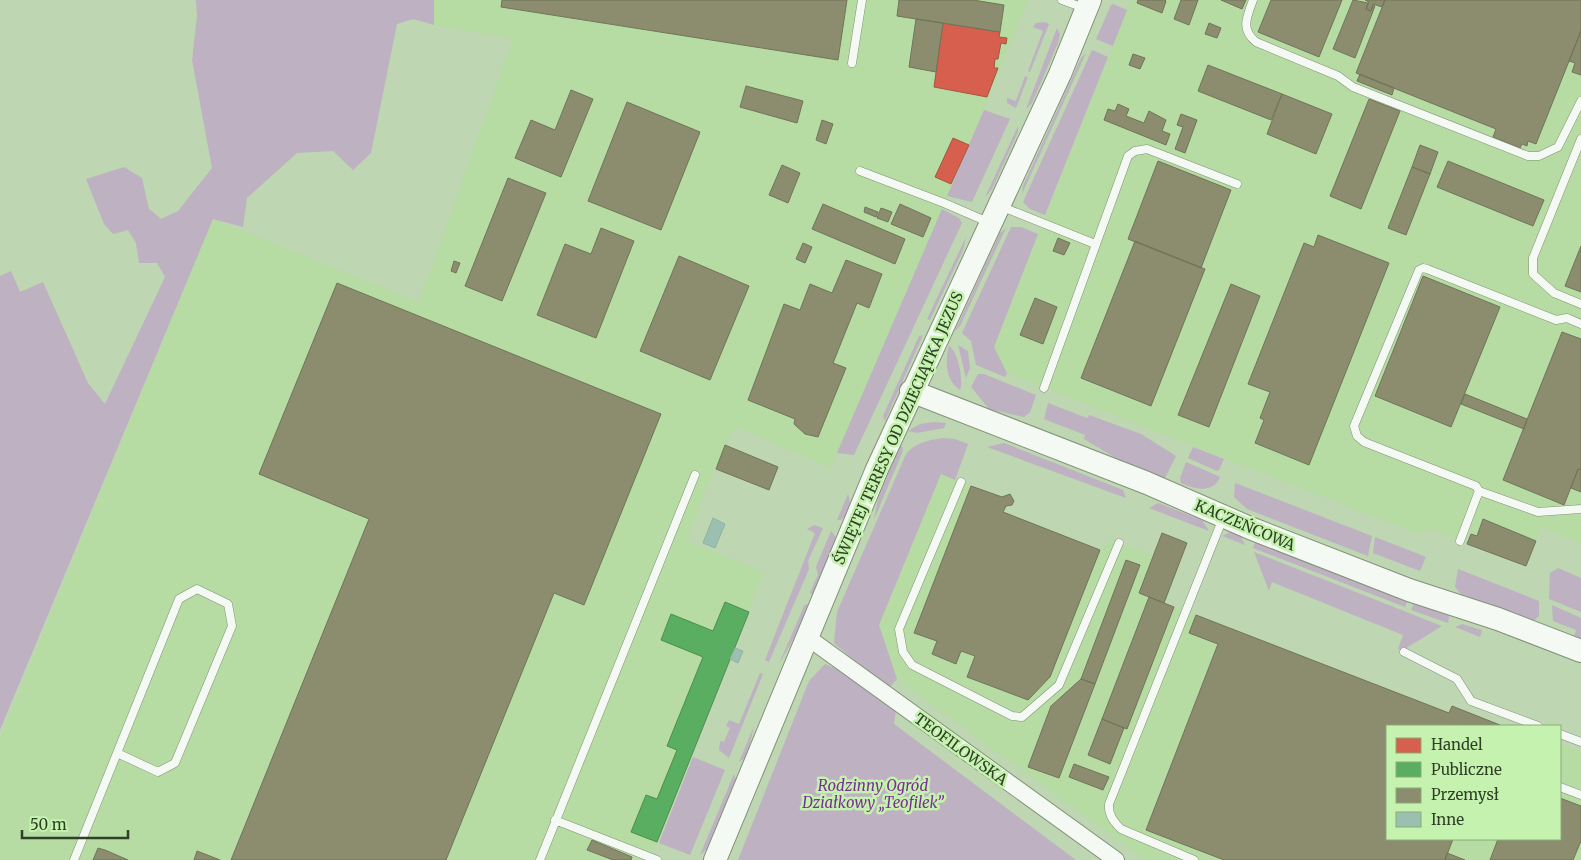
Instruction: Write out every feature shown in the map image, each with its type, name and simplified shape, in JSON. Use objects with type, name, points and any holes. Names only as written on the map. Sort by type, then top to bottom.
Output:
[{"type":"street","name":"ŚWIĘTEJ TERESY OD DZIECIĄTKA JEZUS","points":[[716,860],[807,637],[911,391],[1060,74],[1088,4]]},
{"type":"street","name":"KACZEŃCOWA","points":[[911,391],[1070,452],[1223,516],[1409,590],[1498,619],[1581,651]]},
{"type":"street","name":"TEOFILOWSKA","points":[[807,637],[1116,860]]},
{"type":"lane","points":[[852,63],[862,0]]},
{"type":"lane","points":[[1062,0],[1088,4]]},
{"type":"lane","points":[[1253,0],[1245,27],[1249,36],[1256,42],[1338,76],[1353,87],[1528,156],[1546,154],[1558,147],[1581,101]]},
{"type":"lane","points":[[1581,139],[1533,258],[1533,274],[1554,293],[1581,304]]},
{"type":"lane","points":[[1044,388],[1128,156],[1135,151],[1147,150],[1237,184]]},
{"type":"lane","points":[[860,171],[944,203],[994,214],[1095,244]]},
{"type":"lane","points":[[1581,324],[1567,318],[1556,320],[1423,268],[1419,270],[1354,426],[1357,436],[1364,442],[1476,486],[1479,491],[1538,512],[1581,509]]},
{"type":"lane","points":[[543,859],[555,820],[695,475]]},
{"type":"lane","points":[[961,482],[899,629],[903,652],[912,665],[1012,716],[1022,717],[1059,685],[1119,543]]},
{"type":"lane","points":[[1460,541],[1479,491]]},
{"type":"lane","points":[[1194,860],[1121,829],[1114,821],[1109,810],[1109,804],[1223,516]]},
{"type":"lane","points":[[74,860],[117,753],[179,599],[197,589],[228,604],[232,626],[175,763],[158,772],[117,753]]},
{"type":"lane","points":[[1404,652],[1457,679],[1471,701],[1535,725]]},
{"type":"lane","points":[[1561,734],[1581,742]]},
{"type":"lane","points":[[1561,787],[1581,795]]},
{"type":"lane","points":[[555,820],[657,860]]},
{"type":"shaded area","points":[[434,0],[1028,0],[984,110],[831,467],[735,427],[708,484],[687,541],[763,572],[649,860],[0,860],[0,738],[213,219],[419,302],[513,39],[434,25]]},
{"type":"shaded area","points":[[1131,0],[1581,0],[1581,543],[1541,527],[1526,566],[1431,529],[1419,534],[1007,373],[994,347]]},
{"type":"shaded area","points":[[941,474],[1002,497],[1010,494],[1014,501],[1012,505],[1006,506],[1004,512],[1100,550],[1112,540],[1153,556],[1162,533],[1187,543],[1164,603],[1449,713],[1452,706],[1500,725],[1386,725],[1386,840],[1561,840],[1561,744],[1581,752],[1581,860],[1145,860],[897,679],[879,625]]},
{"type":"green space","points":[[196,0],[434,0],[434,25],[413,19],[397,24],[371,153],[353,170],[333,151],[297,153],[247,198],[243,227],[213,219],[0,730],[0,276],[11,271],[20,292],[43,282],[88,383],[105,404],[165,277],[157,263],[139,263],[136,243],[128,230],[113,234],[104,224],[86,179],[124,167],[142,178],[149,209],[161,219],[178,211],[212,168],[192,60],[197,16]]},
{"type":"green space","points":[[1113,4],[1127,10],[1113,46],[1096,39]]},
{"type":"green space","points":[[1045,22],[1049,24],[1030,72],[1028,71],[1043,31],[1033,27],[1036,23]]},
{"type":"green space","points":[[1057,28],[1060,35],[1058,43],[1032,103],[1026,109]]},
{"type":"green space","points":[[1092,50],[1108,57],[1045,215],[1030,209],[1023,202]]},
{"type":"green space","points":[[1086,53],[1022,194],[1023,186],[1081,58]]},
{"type":"green space","points":[[1025,76],[1028,77],[1016,108],[1007,103],[1007,98],[1016,101]]},
{"type":"green space","points":[[984,110],[1010,119],[972,202],[947,196]]},
{"type":"green space","points":[[1018,126],[1018,132],[992,189],[985,197]]},
{"type":"green space","points":[[942,209],[959,218],[962,223],[854,455],[837,453]]},
{"type":"green space","points":[[1011,227],[1021,227],[1038,234],[994,347],[1007,373],[1005,377],[976,365],[971,341],[962,333]]},
{"type":"green space","points":[[1006,228],[960,326],[955,331],[1000,233]]},
{"type":"green space","points":[[966,237],[963,250],[930,320],[927,319]]},
{"type":"green space","points":[[923,335],[885,421],[883,416],[919,336]]},
{"type":"green space","points":[[958,345],[968,351],[970,368],[966,378]]},
{"type":"green space","points":[[949,346],[955,354],[959,367],[960,390],[951,381],[947,370]]},
{"type":"green space","points":[[978,374],[984,374],[1036,395],[1030,412],[1024,417],[989,409],[971,387]]},
{"type":"green space","points":[[1048,403],[1087,418],[1089,415],[1141,434],[1176,456],[1165,478],[1119,460],[1084,439],[1085,435],[1044,419]]},
{"type":"green space","points":[[946,423],[944,428],[917,433],[908,431],[920,424]]},
{"type":"green space","points":[[942,438],[955,439],[968,444],[955,480],[941,474],[879,625],[897,679],[888,689],[834,643],[837,612],[906,454],[918,444]]},
{"type":"green space","points":[[1004,443],[1123,490],[1126,498],[987,447]]},
{"type":"green space","points":[[900,445],[903,448],[902,453],[874,520],[880,487]]},
{"type":"green space","points":[[1193,447],[1224,459],[1219,470],[1217,471],[1188,458]]},
{"type":"green space","points":[[1186,462],[1220,477],[1213,486],[1203,489],[1181,483],[1180,478]]},
{"type":"green space","points":[[1235,483],[1372,536],[1368,556],[1247,509],[1234,497]]},
{"type":"green space","points":[[848,494],[850,505],[848,511],[841,520],[837,520]]},
{"type":"green space","points":[[1158,503],[1202,520],[1209,531],[1149,508]]},
{"type":"green space","points":[[814,525],[823,528],[808,561],[809,569],[769,662],[765,660],[815,533],[807,529]]},
{"type":"green space","points":[[831,531],[836,541],[813,597],[810,592],[818,575],[816,567]]},
{"type":"green space","points":[[1230,532],[1241,537],[1245,545],[1222,536]]},
{"type":"green space","points":[[1375,537],[1426,557],[1420,571],[1373,553]]},
{"type":"green space","points":[[1255,542],[1408,600],[1405,607],[1253,548]]},
{"type":"green space","points":[[1254,552],[1442,626],[1403,650],[1398,649],[1403,635],[1272,582],[1269,591]]},
{"type":"green space","points":[[1558,568],[1581,578],[1581,612],[1549,599],[1550,573]]},
{"type":"green space","points":[[1458,569],[1539,601],[1539,616],[1532,622],[1461,594],[1455,587]]},
{"type":"green space","points":[[1414,603],[1449,616],[1448,623],[1411,610]]},
{"type":"green space","points":[[809,605],[800,628],[779,664],[804,606]]},
{"type":"green space","points":[[1552,605],[1581,618],[1581,640],[1574,637],[1576,630],[1553,621]]},
{"type":"green space","points":[[1462,624],[1482,630],[1480,637],[1455,627]]},
{"type":"green space","name":"Rodzinny Ogród Działkowy „Teofilek”","points":[[825,664],[848,674],[896,709],[894,724],[1076,860],[738,860],[809,681]]},
{"type":"green space","points":[[760,673],[763,674],[729,758],[719,750],[720,741],[724,742],[730,728],[726,726],[729,720],[739,724]]},
{"type":"green space","points":[[754,726],[747,757],[739,762]]},
{"type":"green space","points":[[693,757],[725,770],[690,855],[659,843]]},
{"type":"green space","points":[[734,774],[736,780],[711,845],[700,855]]},
{"type":"building: Handel","points":[[943,23],[1000,32],[999,37],[1007,38],[1006,44],[1001,43],[998,59],[995,59],[994,68],[998,68],[987,97],[934,87]]},
{"type":"building: Handel","points":[[953,138],[969,145],[951,184],[935,177]]},
{"type":"building: Publiczne","points":[[725,602],[749,612],[657,842],[631,832],[646,795],[657,799],[677,750],[667,746],[703,657],[661,640],[671,614],[713,631]]},
{"type":"building: Przemysł","points":[[502,0],[847,0],[838,60],[501,7]]},
{"type":"building: Przemysł","points":[[899,0],[973,0],[1004,5],[1000,32],[897,16]]},
{"type":"building: Przemysł","points":[[1138,0],[1166,1],[1162,13],[1137,3]]},
{"type":"building: Przemysł","points":[[1181,0],[1198,0],[1189,25],[1174,19]]},
{"type":"building: Przemysł","points":[[1221,0],[1246,0],[1242,9]]},
{"type":"building: Przemysł","points":[[1271,0],[1342,0],[1319,57],[1258,32]]},
{"type":"building: Przemysł","points":[[1353,0],[1368,3],[1366,9],[1371,11],[1373,5],[1375,6],[1355,58],[1333,49]]},
{"type":"building: Przemysł","points":[[1365,0],[1385,0],[1382,7],[1373,4],[1371,11],[1366,9],[1369,2]]},
{"type":"building: Przemysł","points":[[1385,0],[1581,0],[1581,31],[1536,144],[1528,141],[1527,146],[1522,144],[1520,148],[1493,137],[1496,129],[1356,73]]},
{"type":"building: Przemysł","points":[[916,19],[943,23],[936,72],[909,67]]},
{"type":"building: Przemysł","points":[[1209,23],[1221,28],[1217,38],[1205,34]]},
{"type":"building: Przemysł","points":[[1581,31],[1581,75],[1572,72],[1575,63],[1569,61]]},
{"type":"building: Przemysł","points":[[1133,54],[1145,58],[1140,69],[1129,65]]},
{"type":"building: Przemysł","points":[[1208,65],[1282,94],[1271,120],[1198,91]]},
{"type":"building: Przemysł","points":[[1360,74],[1394,88],[1392,95],[1357,81]]},
{"type":"building: Przemysł","points":[[746,86],[803,101],[797,123],[740,107]]},
{"type":"building: Przemysł","points":[[571,90],[593,99],[561,177],[515,158],[531,120],[555,130]]},
{"type":"building: Przemysł","points":[[1282,94],[1332,114],[1316,154],[1267,134]]},
{"type":"building: Przemysł","points":[[1369,99],[1400,111],[1361,209],[1330,196]]},
{"type":"building: Przemysł","points":[[627,102],[700,132],[661,230],[588,201]]},
{"type":"building: Przemysł","points":[[1118,104],[1129,109],[1126,116],[1144,123],[1149,111],[1166,120],[1162,131],[1170,134],[1166,145],[1104,120],[1108,109],[1115,111]]},
{"type":"building: Przemysł","points":[[1181,114],[1197,120],[1185,153],[1175,149],[1183,127],[1177,125]]},
{"type":"building: Przemysł","points":[[822,120],[833,124],[826,144],[816,140]]},
{"type":"building: Przemysł","points":[[1420,145],[1438,152],[1430,174],[1412,167]]},
{"type":"building: Przemysł","points":[[1158,161],[1231,190],[1201,268],[1128,239]]},
{"type":"building: Przemysł","points":[[1448,161],[1544,200],[1533,226],[1437,187]]},
{"type":"building: Przemysł","points":[[782,165],[800,173],[788,203],[769,195]]},
{"type":"building: Przemysł","points":[[1412,167],[1430,174],[1406,235],[1388,228]]},
{"type":"building: Przemysł","points":[[508,178],[546,193],[502,301],[465,286]]},
{"type":"building: Przemysł","points":[[823,204],[905,239],[895,264],[812,229]]},
{"type":"building: Przemysł","points":[[900,204],[931,218],[923,237],[891,224]]},
{"type":"building: Przemysł","points":[[865,207],[878,212],[876,217],[864,212]]},
{"type":"building: Przemysł","points":[[881,208],[892,212],[888,222],[877,218]]},
{"type":"building: Przemysł","points":[[601,228],[634,241],[596,338],[537,315],[565,244],[591,254]]},
{"type":"building: Przemysł","points":[[1318,235],[1389,263],[1309,465],[1255,443],[1264,420],[1260,418],[1270,392],[1248,384],[1304,243],[1314,247]]},
{"type":"building: Przemysł","points":[[1058,238],[1070,243],[1064,255],[1053,251]]},
{"type":"building: Przemysł","points":[[1135,241],[1205,269],[1151,406],[1081,378]]},
{"type":"building: Przemysł","points":[[803,243],[812,247],[805,263],[796,259]]},
{"type":"building: Przemysł","points":[[1581,246],[1581,292],[1565,286]]},
{"type":"building: Przemysł","points":[[679,256],[749,286],[710,380],[640,351]]},
{"type":"building: Przemysł","points":[[846,260],[882,274],[869,308],[857,303],[833,363],[846,368],[818,437],[805,434],[794,424],[795,419],[748,400],[784,304],[800,310],[810,284],[832,293]]},
{"type":"building: Przemysł","points":[[454,261],[460,263],[456,273],[451,271]]},
{"type":"building: Przemysł","points":[[1423,276],[1500,307],[1451,427],[1375,396]]},
{"type":"building: Przemysł","points":[[337,283],[661,414],[584,605],[554,593],[446,860],[231,860],[369,519],[259,474]]},
{"type":"building: Przemysł","points":[[1231,284],[1260,296],[1209,427],[1178,415]]},
{"type":"building: Przemysł","points":[[1035,298],[1057,307],[1043,344],[1020,335]]},
{"type":"building: Przemysł","points":[[1562,332],[1581,339],[1581,470],[1578,469],[1564,505],[1503,480]]},
{"type":"building: Przemysł","points":[[1465,394],[1527,419],[1524,429],[1461,404]]},
{"type":"building: Przemysł","points":[[725,445],[778,467],[769,490],[716,469]]},
{"type":"building: Przemysł","points":[[1578,469],[1581,470],[1581,492],[1571,488]]},
{"type":"building: Przemysł","points":[[971,486],[1002,497],[1010,494],[1014,501],[1012,505],[1006,506],[1003,512],[1100,550],[1050,677],[1028,700],[967,677],[975,656],[961,651],[956,664],[932,654],[937,641],[914,633]]},
{"type":"building: Przemysł","points":[[1483,519],[1536,541],[1526,566],[1467,544],[1471,534],[1477,536]]},
{"type":"building: Przemysł","points":[[1162,533],[1187,543],[1164,603],[1139,593]]},
{"type":"building: Przemysł","points":[[1126,560],[1140,565],[1095,684],[1081,679]]},
{"type":"building: Przemysł","points":[[1149,597],[1174,607],[1127,729],[1102,719]]},
{"type":"building: Przemysł","points":[[1196,615],[1449,713],[1452,706],[1500,725],[1386,725],[1386,840],[1453,840],[1445,860],[1224,860],[1146,830],[1218,644],[1189,633]]},
{"type":"building: Przemysł","points":[[1081,679],[1095,684],[1059,778],[1028,767],[1051,706]]},
{"type":"building: Przemysł","points":[[1102,719],[1124,728],[1110,764],[1088,755]]},
{"type":"building: Przemysł","points":[[1074,764],[1109,777],[1103,790],[1069,777]]},
{"type":"building: Przemysł","points":[[1561,798],[1581,806],[1581,841],[1573,860],[1490,860],[1498,840],[1561,840]]},
{"type":"building: Przemysł","points":[[592,840],[632,857],[631,860],[613,860],[587,850]]},
{"type":"building: Przemysł","points":[[98,848],[105,850],[128,860],[93,860]]},
{"type":"building: Przemysł","points":[[197,851],[220,860],[194,860]]},
{"type":"building: Przemysł","points":[[1447,853],[1465,860],[1445,860]]},
{"type":"building: Inne","points":[[713,518],[725,524],[715,548],[703,543]]},
{"type":"building: Inne","points":[[735,648],[743,651],[738,663],[730,659]]}]
